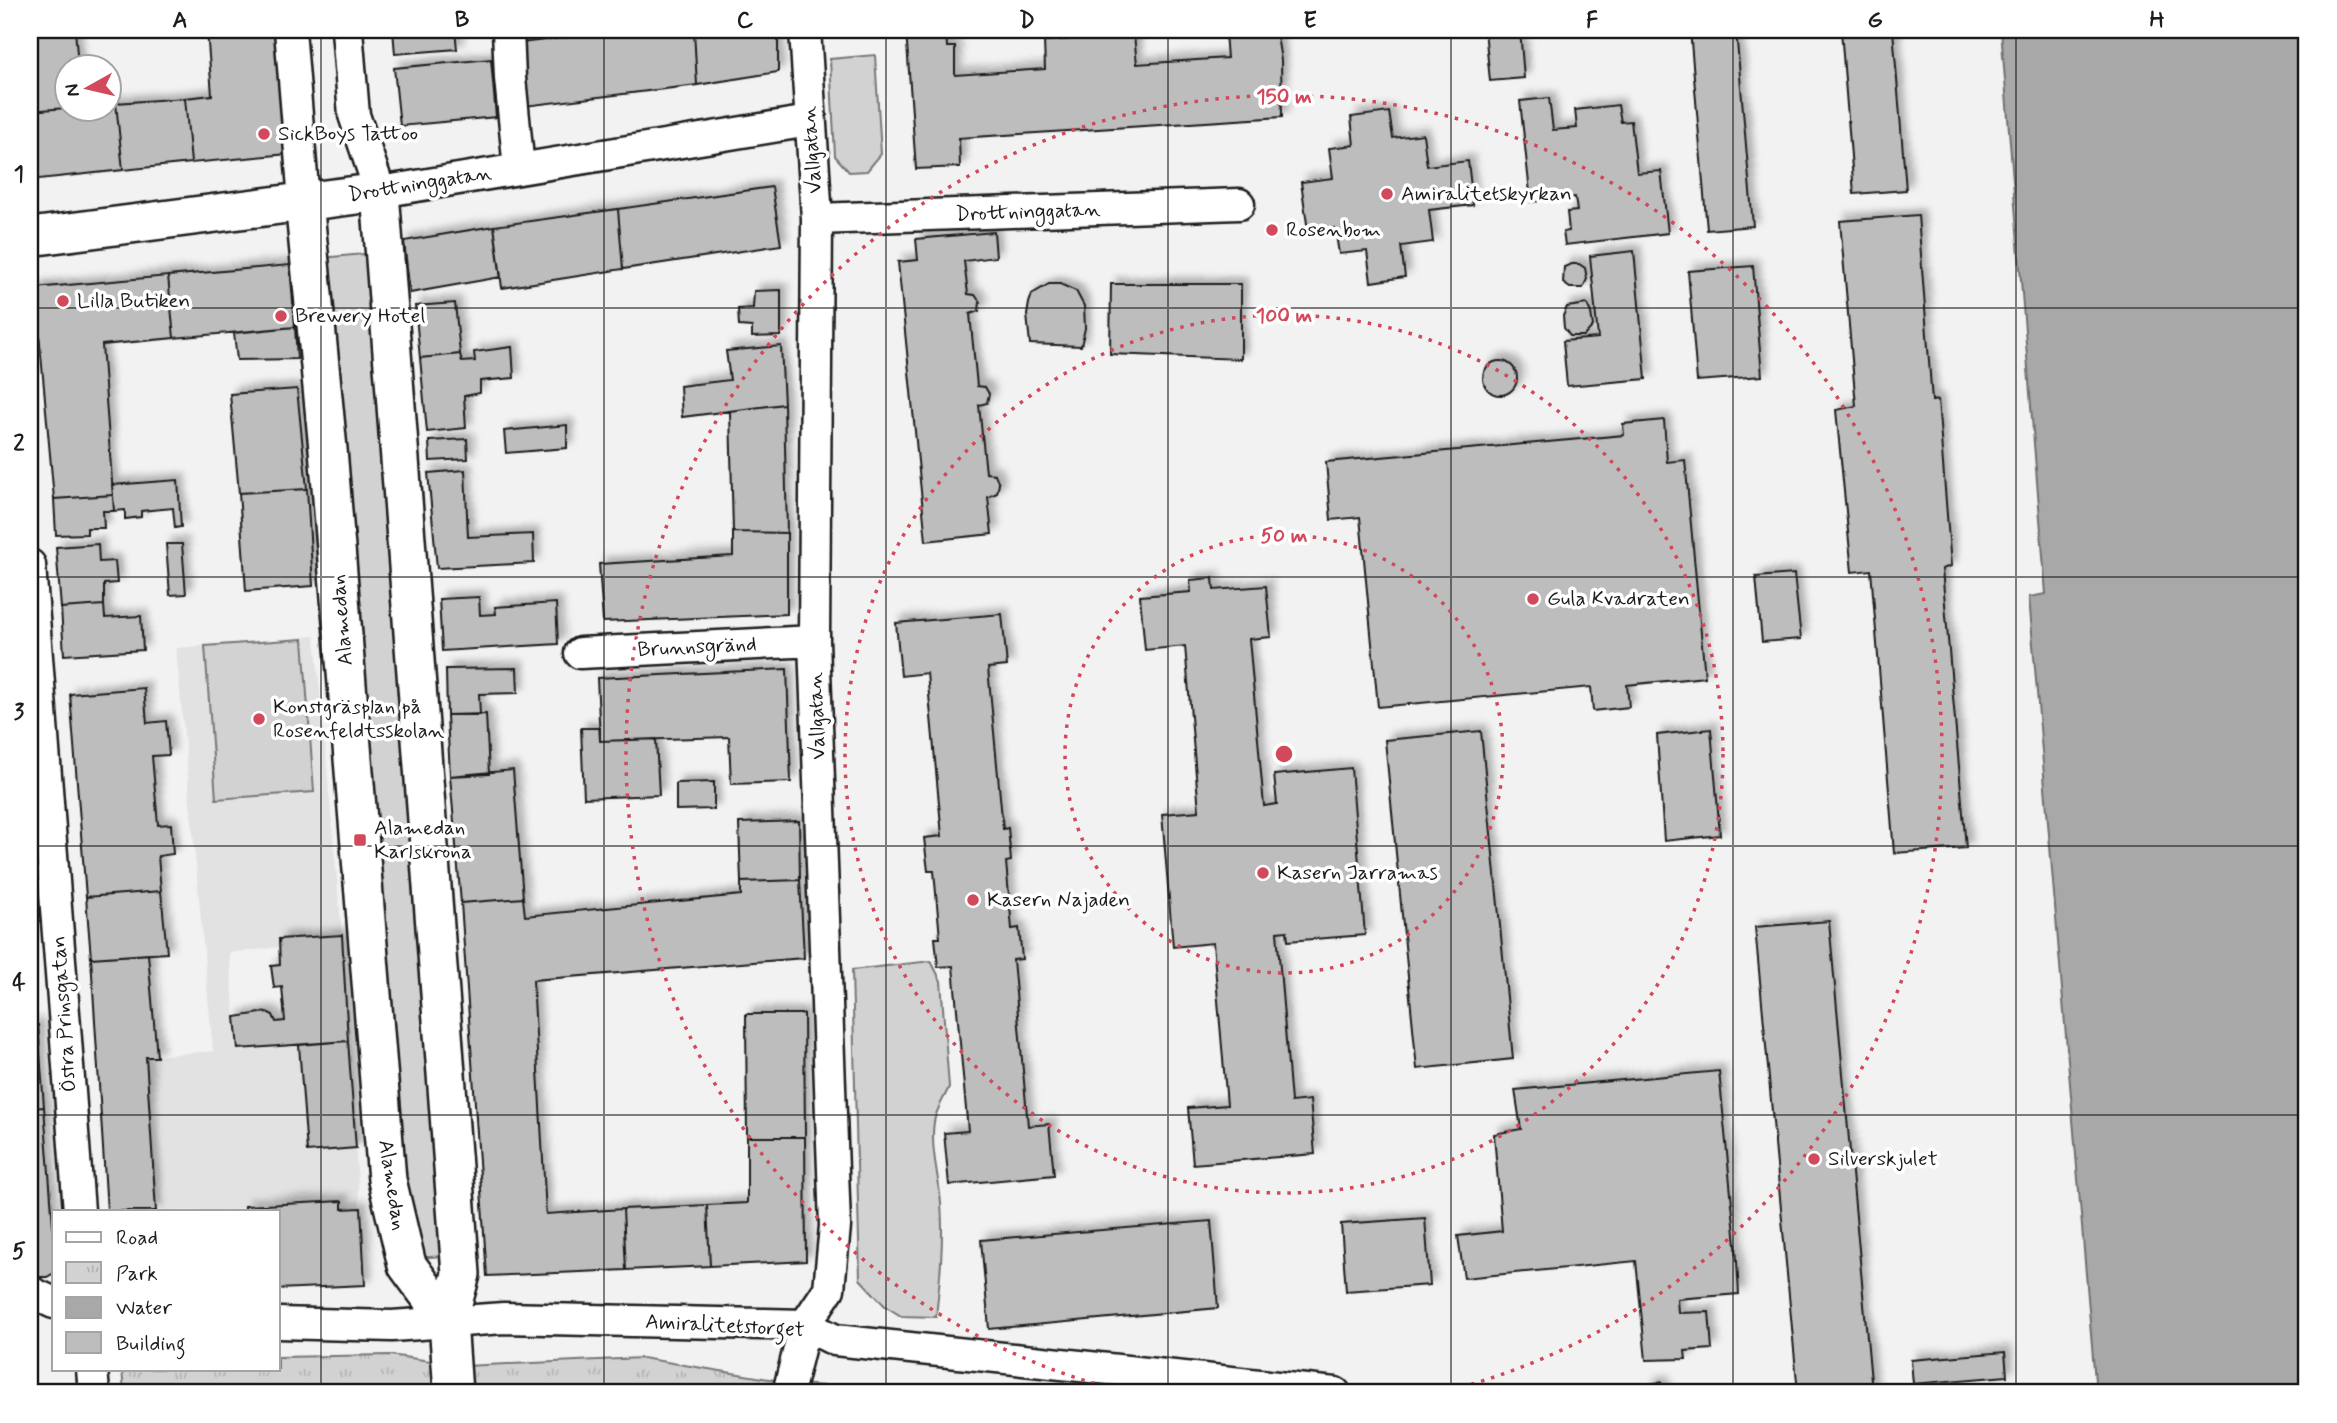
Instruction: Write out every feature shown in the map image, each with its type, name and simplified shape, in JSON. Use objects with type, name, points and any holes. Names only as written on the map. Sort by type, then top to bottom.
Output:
[{"type":"street","name":"Alamedan","points":[[290,30],[328,449],[387,1180],[407,1265],[448,1321]]},
{"type":"street","points":[[347,30],[354,115],[380,192],[461,1274],[448,1321],[453,1393]]},
{"type":"street","points":[[508,30],[519,169]]},
{"type":"street","name":"Vallgatan","points":[[788,1393],[805,1325],[829,1289],[835,1226],[814,641],[817,219],[805,30]]},
{"type":"street","name":"Drottninggatan","points":[[30,237],[380,192],[809,121]]},
{"type":"street","name":"Drottninggatan","points":[[817,219],[1239,204]]},
{"type":"street","name":"Östra Prinsgatan","points":[[30,565],[79,1210]]},
{"type":"street","name":"Brunnsgränd","points":[[580,653],[814,641]]},
{"type":"street","points":[[30,1292],[52,1302]]},
{"type":"street","name":"Amiralitetstorget","points":[[280,1323],[392,1326],[504,1318],[805,1325],[835,1340],[1335,1393]]},
{"type":"street","points":[[92,1370],[94,1393]]},
{"type":"shaded area","points":[[315,636],[342,935],[280,939],[280,947],[229,953],[238,1049],[348,1041],[365,1285],[280,1287],[280,1210],[107,1210],[97,1061],[213,1051],[176,648]]},
{"type":"green space","points":[[875,55],[881,154],[867,171],[849,172],[835,156],[830,59]]},
{"type":"green space","points":[[374,253],[444,1256],[416,1258],[393,1133],[322,258]]},
{"type":"green space","name":"Konstgräsplan på Rosenfeldtsskolan","points":[[303,639],[314,792],[216,799],[205,646]]},
{"type":"green space","points":[[931,961],[941,981],[949,1087],[936,1113],[933,1132],[942,1217],[940,1274],[936,1317],[901,1316],[885,1306],[860,1279],[852,970]]},
{"type":"green space","points":[[390,1355],[464,1366],[642,1358],[799,1384],[913,1393],[124,1393],[122,1370],[280,1370],[280,1357]]},
{"type":"water","points":[[2001,30],[2307,30],[2307,1393],[2096,1393],[2029,597],[2046,594]]},
{"type":"building","points":[[30,30],[75,30],[77,52],[52,52],[52,109],[30,111]]},
{"type":"building","points":[[207,30],[277,30],[288,154],[191,163],[185,98],[212,95]]},
{"type":"building","points":[[393,30],[455,30],[457,49],[395,54]]},
{"type":"building","points":[[625,30],[694,30],[697,85],[525,106],[521,43]]},
{"type":"building","points":[[694,30],[778,30],[778,72],[697,85]]},
{"type":"building","points":[[906,30],[946,30],[947,47],[955,47],[955,75],[1045,69],[1044,41],[1134,35],[1137,64],[1227,58],[1225,33],[1276,30],[1281,60],[1282,117],[959,138],[960,167],[916,169]]},
{"type":"building","points":[[1485,30],[1520,30],[1524,78],[1490,81]]},
{"type":"building","points":[[1690,30],[1736,30],[1753,226],[1707,230]]},
{"type":"building","points":[[1841,30],[1893,30],[1906,190],[1854,194]]},
{"type":"building","points":[[491,59],[496,117],[400,126],[394,68]]},
{"type":"building","points":[[185,98],[191,163],[123,170],[118,122],[122,122],[122,103]]},
{"type":"building","points":[[1549,98],[1553,130],[1577,128],[1575,110],[1618,105],[1621,122],[1631,121],[1637,173],[1661,171],[1668,233],[1565,245],[1563,232],[1569,231],[1567,212],[1577,211],[1575,197],[1531,202],[1520,101]]},
{"type":"building","points":[[52,109],[52,122],[118,122],[123,170],[30,180],[30,111]]},
{"type":"building","name":"Amiralitetskyrkan","points":[[1389,112],[1393,138],[1423,134],[1427,166],[1468,161],[1473,205],[1429,210],[1433,242],[1401,246],[1405,277],[1371,282],[1367,251],[1339,254],[1335,228],[1308,231],[1301,182],[1333,178],[1329,148],[1354,145],[1351,117]]},
{"type":"building","points":[[772,187],[781,245],[623,269],[618,209]]},
{"type":"building","points":[[618,209],[623,269],[502,288],[494,226]]},
{"type":"building","points":[[1918,215],[1932,401],[1938,400],[1951,566],[1942,569],[1966,848],[1894,853],[1871,570],[1852,572],[1836,410],[1856,406],[1840,221]]},
{"type":"building","points":[[494,226],[501,277],[410,293],[404,241]]},
{"type":"building","points":[[994,232],[996,257],[964,261],[968,294],[975,295],[980,302],[979,311],[970,314],[977,386],[985,387],[989,394],[987,403],[979,405],[986,473],[995,474],[999,484],[997,493],[988,497],[992,534],[926,541],[898,262],[918,260],[916,239]]},
{"type":"building","points":[[1634,251],[1646,379],[1567,386],[1563,341],[1598,338],[1590,256]]},
{"type":"building","points":[[1572,264],[1585,268],[1587,279],[1583,288],[1570,288],[1563,283],[1564,267]]},
{"type":"building","points":[[290,265],[295,327],[174,338],[168,276]]},
{"type":"building","points":[[1753,266],[1762,376],[1697,381],[1688,271]]},
{"type":"building","points":[[168,276],[174,338],[102,345],[113,495],[54,499],[35,288]]},
{"type":"building","points":[[1049,284],[1060,284],[1076,291],[1084,306],[1085,328],[1081,346],[1030,344],[1027,315],[1029,303],[1032,294]]},
{"type":"building","points":[[1111,284],[1241,284],[1241,359],[1110,354]]},
{"type":"building","points":[[781,290],[781,336],[752,337],[752,327],[739,326],[738,309],[753,308],[754,291]]},
{"type":"building","points":[[455,303],[460,354],[420,358],[415,306]]},
{"type":"building","points":[[1587,304],[1593,326],[1584,336],[1570,336],[1564,328],[1563,316],[1567,307]]},
{"type":"building","points":[[295,327],[297,359],[237,360],[234,333]]},
{"type":"building","points":[[781,346],[784,404],[682,417],[680,386],[730,380],[726,351]]},
{"type":"building","points":[[512,347],[514,378],[480,381],[480,393],[464,396],[466,428],[427,432],[420,358],[460,354],[462,362],[475,361],[474,352]]},
{"type":"building","points":[[1500,361],[1512,366],[1517,378],[1512,390],[1500,395],[1488,390],[1483,378],[1488,366]]},
{"type":"building","points":[[297,389],[307,489],[239,493],[230,394]]},
{"type":"building","points":[[784,404],[787,533],[733,532],[730,411]]},
{"type":"building","name":"Gula Kvadraten","points":[[1664,420],[1667,462],[1685,460],[1705,677],[1627,685],[1629,707],[1593,711],[1591,687],[1378,707],[1360,517],[1331,520],[1326,462],[1624,435],[1623,424]]},
{"type":"building","points":[[567,425],[567,448],[506,453],[504,431]]},
{"type":"building","points":[[467,439],[468,459],[430,461],[429,441]]},
{"type":"building","points":[[465,470],[468,537],[533,534],[534,563],[437,568],[428,473]]},
{"type":"building","points":[[178,480],[181,527],[175,528],[173,508],[141,511],[141,517],[125,519],[125,510],[114,511],[112,485]]},
{"type":"building","points":[[307,489],[313,586],[246,591],[239,493]]},
{"type":"building","points":[[113,495],[114,511],[103,511],[104,528],[87,528],[87,534],[56,535],[54,499]]},
{"type":"building","points":[[733,532],[787,533],[787,614],[603,622],[599,564],[733,556]]},
{"type":"building","points":[[98,544],[99,562],[115,561],[117,583],[104,584],[104,605],[61,608],[56,547]]},
{"type":"building","points":[[166,544],[182,544],[186,594],[170,595]]},
{"type":"building","points":[[1794,574],[1801,639],[1762,642],[1756,577]]},
{"type":"building","name":"Kasern Jarramas","points":[[1213,578],[1214,590],[1266,586],[1271,637],[1249,639],[1264,806],[1277,804],[1274,775],[1351,768],[1365,935],[1288,941],[1287,931],[1277,932],[1291,1102],[1310,1100],[1315,1154],[1193,1164],[1188,1108],[1227,1105],[1213,943],[1173,947],[1162,814],[1199,811],[1185,646],[1145,650],[1140,596],[1191,592],[1190,580]]},
{"type":"building","points":[[479,597],[480,615],[496,614],[495,607],[556,603],[558,644],[442,651],[439,599]]},
{"type":"building","points":[[104,605],[105,618],[141,616],[143,650],[64,655],[61,608]]},
{"type":"building","name":"Kasern Najaden","points":[[1002,614],[1007,666],[988,668],[1003,829],[1008,828],[1011,861],[1006,862],[1012,929],[1019,928],[1022,959],[1013,960],[1028,1126],[1049,1124],[1054,1175],[949,1185],[944,1133],[968,1131],[953,966],[938,967],[935,938],[940,938],[934,871],[928,871],[924,838],[942,836],[927,673],[901,676],[896,623]]},
{"type":"building","points":[[517,668],[518,693],[479,694],[480,715],[447,715],[446,669]]},
{"type":"building","points":[[787,669],[791,782],[731,784],[729,737],[600,741],[597,678]]},
{"type":"building","points":[[144,688],[147,723],[166,721],[169,755],[152,756],[158,825],[171,824],[173,854],[158,856],[161,891],[86,897],[70,694]]},
{"type":"building","points":[[486,714],[489,774],[450,776],[447,715]]},
{"type":"building","points":[[581,728],[600,728],[600,741],[656,739],[659,795],[584,798]]},
{"type":"building","points":[[1711,729],[1720,835],[1664,841],[1657,735]]},
{"type":"building","points":[[1481,731],[1513,1059],[1417,1069],[1385,740]]},
{"type":"building","points":[[513,770],[523,898],[461,903],[450,776]]},
{"type":"building","points":[[714,782],[714,809],[676,810],[676,783]]},
{"type":"building","points":[[799,821],[800,880],[741,882],[739,823]]},
{"type":"building","points":[[800,880],[804,958],[533,980],[546,1214],[623,1209],[626,1270],[487,1276],[461,903],[523,898],[525,916],[741,895],[741,882]]},
{"type":"building","points":[[161,891],[167,953],[91,958],[86,897]]},
{"type":"building","name":"Silverskjulet","points":[[1829,921],[1872,1392],[1798,1393],[1755,927]]},
{"type":"building","points":[[342,935],[348,1041],[238,1049],[235,1017],[267,1012],[273,1015],[276,1022],[285,1021],[282,987],[274,988],[271,966],[280,965],[279,939]]},
{"type":"building","points":[[148,954],[157,1057],[146,1057],[156,1210],[107,1210],[91,958]]},
{"type":"building","points":[[746,1014],[804,1014],[805,1137],[747,1137]]},
{"type":"building","points":[[30,1025],[38,1025],[44,1107],[30,1108]]},
{"type":"building","points":[[348,1041],[356,1148],[307,1152],[299,1045]]},
{"type":"building","points":[[1719,1071],[1739,1294],[1677,1299],[1678,1313],[1709,1312],[1712,1349],[1685,1351],[1686,1359],[1646,1360],[1636,1261],[1464,1278],[1458,1236],[1502,1231],[1494,1134],[1521,1129],[1515,1090]]},
{"type":"building","points":[[44,1107],[52,1213],[52,1274],[47,1277],[35,1277],[30,1273],[30,1108]]},
{"type":"building","points":[[747,1137],[805,1137],[806,1261],[710,1266],[707,1205],[747,1203]]},
{"type":"building","points":[[342,1201],[342,1209],[361,1208],[365,1285],[280,1289],[280,1210],[245,1210],[245,1206]]},
{"type":"building","points":[[707,1205],[710,1266],[626,1270],[623,1209]]},
{"type":"building","points":[[1425,1218],[1430,1285],[1346,1291],[1341,1224]]},
{"type":"building","points":[[1211,1221],[1218,1308],[989,1329],[981,1240]]},
{"type":"building","points":[[2005,1352],[2007,1376],[1913,1384],[1911,1360]]},
{"type":"building","points":[[1662,1382],[1664,1393],[1651,1393],[1649,1384]]},
{"type":"place","name":"SickBoys Tattoo","points":[[264,134]]},
{"type":"place","name":"Amiralitetskyrkan","points":[[1387,194]]},
{"type":"place","name":"Rosenbom","points":[[1272,230]]},
{"type":"place","name":"Lilla Butiken","points":[[63,301]]},
{"type":"place","name":"Brewery Hotel","points":[[281,316]]},
{"type":"place","name":"Gula Kvadraten","points":[[1533,599]]},
{"type":"place","name":"Konstgräsplan på Rosenfeldtsskolan","points":[[259,719]]},
{"type":"place","name":"Alamedan Karlskrona","points":[[360,840]]},
{"type":"place","name":"Kasern Jarramas","points":[[1263,873]]},
{"type":"place","name":"Kasern Najaden","points":[[973,900]]},
{"type":"place","name":"Silverskjulet","points":[[1814,1159]]}]
